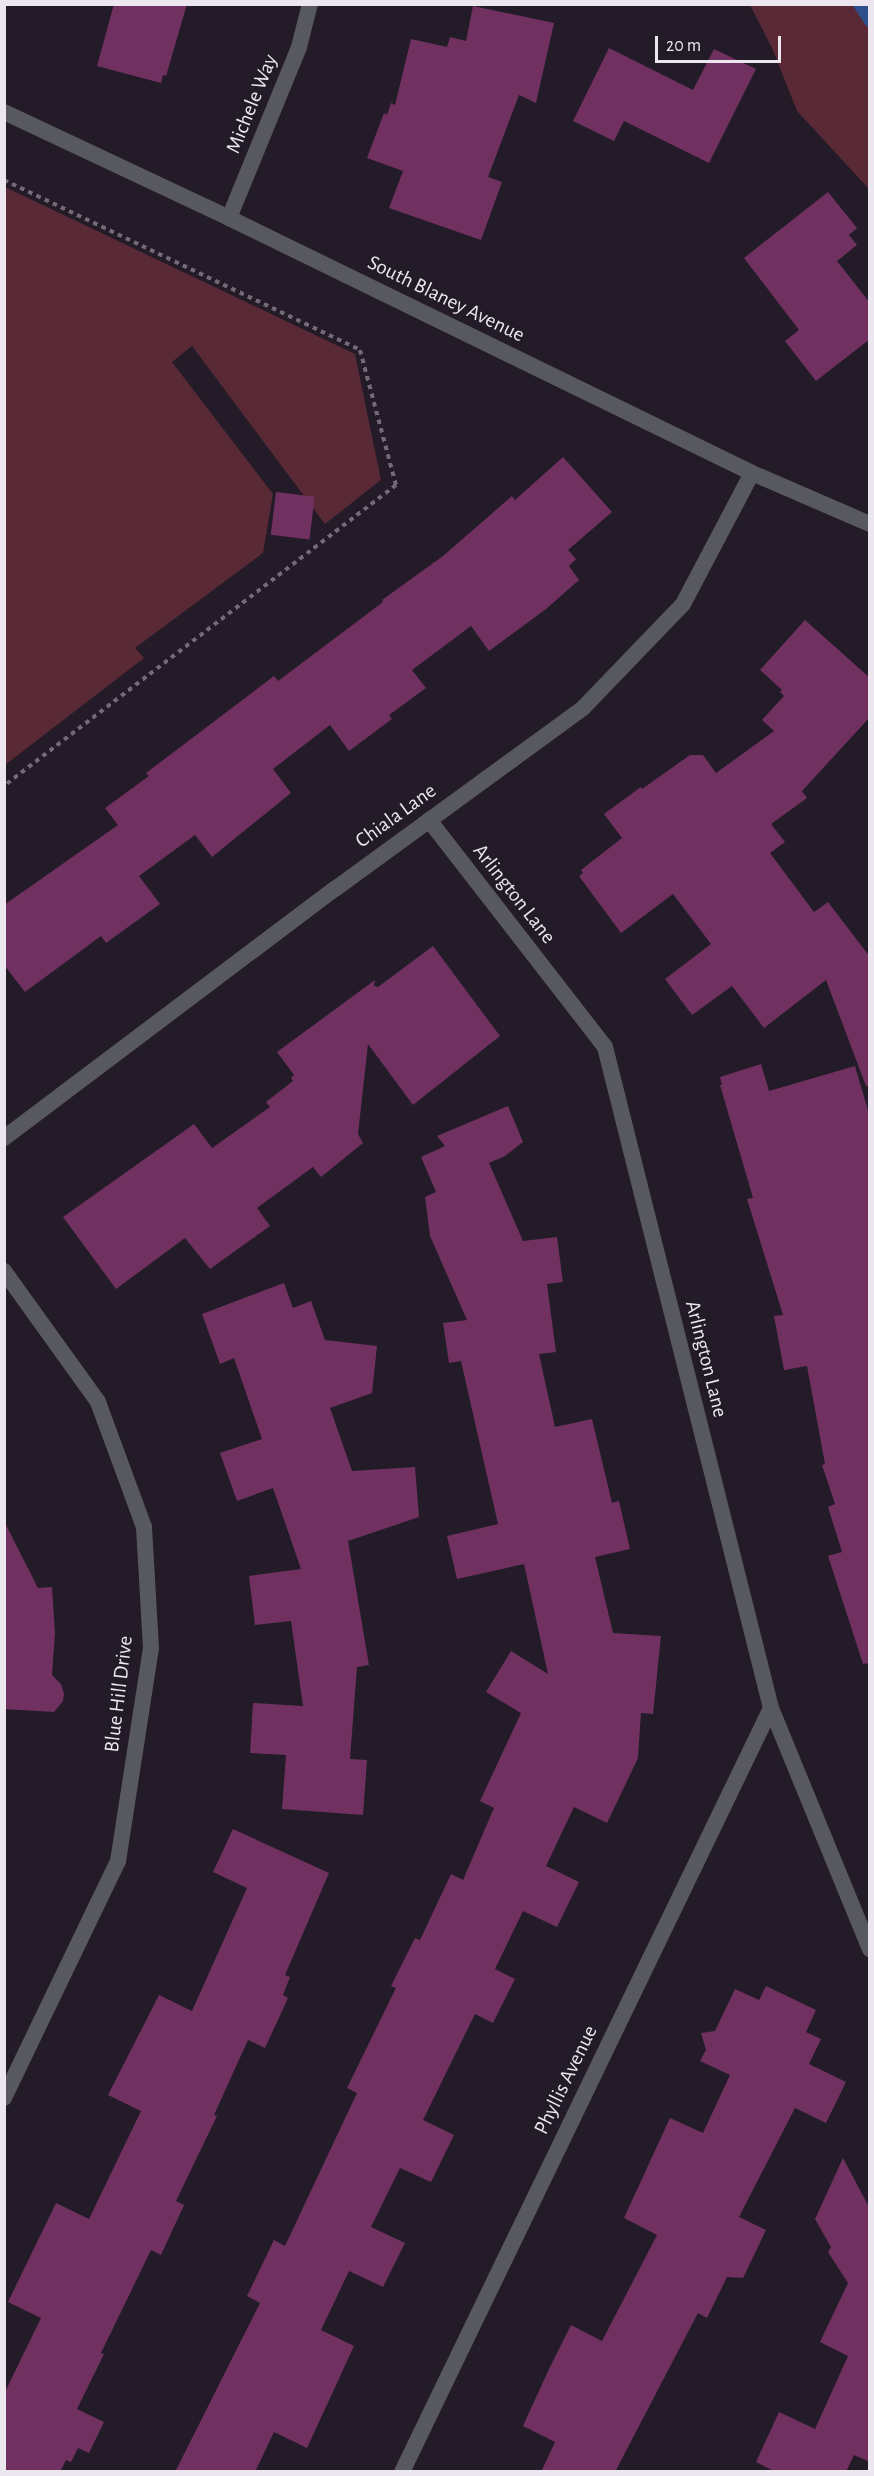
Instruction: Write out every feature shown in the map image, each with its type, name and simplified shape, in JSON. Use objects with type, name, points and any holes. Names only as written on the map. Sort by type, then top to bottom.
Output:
[{"type":"street","name":"Michele Way","points":[[229,218],[299,47],[310,4]]},
{"type":"street","name":"South Blaney Avenue","points":[[4,112],[229,218],[752,473],[870,524]]},
{"type":"street","name":"Chiala Lane","points":[[4,1138],[429,820],[583,708],[683,604],[752,473]]},
{"type":"street","name":"Arlington Lane","points":[[429,820],[605,1047],[771,1708],[870,1949]]},
{"type":"street","name":"Blue Hill Drive","points":[[4,1271],[98,1402],[144,1527],[151,1648],[118,1862],[4,2097]]},
{"type":"street","name":"Phyllis Avenue","points":[[402,2472],[771,1708]]},
{"type":"path","points":[[4,180],[360,350],[396,485],[4,786]]},
{"type":"shaded area","points":[[750,5],[869,5],[869,189],[797,111],[772,48]]},
{"type":"shaded area","points":[[5,187],[355,354],[381,480],[325,524],[192,346],[172,362],[273,494],[263,553],[135,648],[144,658],[5,765]]},
{"type":"building","points":[[114,4],[187,4],[166,76],[163,75],[161,83],[97,66]]},
{"type":"building","points":[[473,6],[554,23],[536,103],[519,95],[488,177],[502,182],[481,240],[389,208],[403,171],[367,158],[384,113],[387,115],[391,103],[395,105],[411,39],[447,47],[450,37],[466,41]]},
{"type":"building","points":[[609,48],[693,90],[714,49],[756,69],[709,163],[624,121],[614,141],[573,121]]},
{"type":"building","points":[[828,192],[857,228],[849,235],[857,245],[837,261],[870,303],[870,339],[816,381],[785,341],[799,330],[744,258]]},
{"type":"building","points":[[563,457],[612,512],[568,550],[576,559],[569,566],[579,580],[546,609],[489,651],[471,626],[412,670],[426,688],[389,715],[392,719],[349,751],[330,725],[273,769],[291,793],[212,857],[195,835],[139,876],[160,904],[106,943],[101,936],[25,992],[4,965],[4,905],[118,825],[105,808],[149,776],[146,773],[274,676],[278,681],[383,602],[382,600],[443,556],[512,496],[515,500]]},
{"type":"building","points":[[276,492],[315,497],[309,539],[271,535]]},
{"type":"building","points":[[805,620],[870,678],[870,717],[802,791],[807,798],[771,824],[785,842],[770,853],[814,912],[828,902],[870,957],[870,1086],[866,1086],[826,980],[764,1028],[732,986],[692,1015],[665,979],[711,944],[673,894],[621,933],[579,876],[583,873],[581,870],[622,838],[604,814],[690,755],[703,755],[716,773],[774,731],[762,720],[784,696],[780,692],[782,690],[760,670]]},
{"type":"building","points":[[433,946],[500,1036],[413,1105],[368,1044],[358,1134],[363,1143],[321,1177],[313,1167],[257,1208],[270,1226],[210,1269],[185,1238],[116,1289],[63,1217],[194,1124],[212,1148],[270,1107],[266,1102],[293,1081],[291,1078],[294,1075],[277,1052],[375,980],[374,986],[378,987]]},
{"type":"building","points":[[761,1064],[769,1091],[855,1066],[870,1117],[870,1663],[863,1664],[828,1556],[842,1552],[828,1507],[835,1504],[822,1465],[825,1464],[807,1366],[784,1370],[774,1316],[783,1315],[747,1199],[753,1198],[720,1085],[722,1085],[720,1077]]},
{"type":"building","points":[[508,1106],[523,1142],[505,1156],[489,1163],[523,1241],[557,1237],[563,1282],[547,1284],[556,1352],[539,1354],[555,1427],[592,1419],[612,1503],[619,1501],[630,1549],[595,1557],[613,1633],[661,1636],[653,1714],[641,1713],[638,1758],[607,1823],[574,1807],[546,1866],[579,1882],[557,1927],[523,1911],[495,1969],[515,1979],[493,2023],[475,2014],[423,2120],[454,2135],[431,2182],[400,2168],[371,2227],[405,2243],[383,2287],[349,2271],[321,2330],[354,2346],[307,2448],[274,2432],[255,2472],[175,2472],[260,2303],[247,2296],[274,2240],[285,2246],[357,2093],[347,2088],[396,1988],[391,1986],[415,1938],[420,1940],[451,1874],[463,1880],[494,1808],[480,1801],[521,1713],[486,1692],[511,1651],[548,1674],[524,1564],[457,1579],[447,1536],[498,1524],[461,1361],[449,1363],[443,1323],[467,1320],[430,1236],[425,1197],[436,1192],[421,1157],[445,1146],[437,1136]]},
{"type":"building","points":[[284,1283],[293,1308],[311,1301],[325,1340],[377,1346],[372,1393],[330,1408],[352,1471],[415,1467],[419,1517],[348,1541],[369,1665],[357,1667],[350,1759],[367,1760],[363,1815],[282,1809],[286,1755],[250,1753],[253,1703],[303,1706],[291,1621],[255,1625],[249,1576],[301,1569],[273,1488],[237,1501],[220,1453],[262,1439],[234,1358],[220,1364],[202,1314]]},
{"type":"building","points":[[4,1521],[38,1588],[52,1587],[55,1633],[52,1675],[61,1684],[64,1694],[63,1701],[54,1712],[4,1709]]},
{"type":"building","points":[[233,1829],[329,1873],[285,1975],[290,1977],[283,1995],[288,1998],[265,2048],[248,2040],[214,2115],[217,2116],[176,2201],[184,2205],[161,2255],[151,2250],[101,2353],[104,2354],[77,2409],[104,2422],[89,2453],[78,2448],[71,2462],[66,2460],[60,2472],[4,2472],[4,2394],[41,2318],[8,2302],[56,2203],[89,2219],[141,2111],[108,2095],[159,1995],[192,2011],[247,1888],[213,1872]]},
{"type":"building","points":[[766,1986],[816,2010],[806,2032],[821,2039],[809,2064],[846,2082],[826,2123],[795,2108],[739,2217],[766,2230],[743,2278],[727,2277],[707,2318],[698,2313],[615,2472],[541,2472],[555,2442],[523,2426],[549,2369],[571,2325],[602,2341],[657,2235],[624,2218],[670,2118],[703,2133],[730,2075],[700,2061],[706,2050],[701,2033],[715,2031],[735,1989],[759,2000]]},
{"type":"building","points":[[843,2158],[870,2209],[870,2462],[854,2455],[846,2472],[776,2472],[756,2462],[779,2412],[815,2429],[848,2356],[820,2342],[848,2283],[828,2252],[831,2247],[815,2219]]},
{"type":"waterway","points":[[859,4],[870,21]]}]
